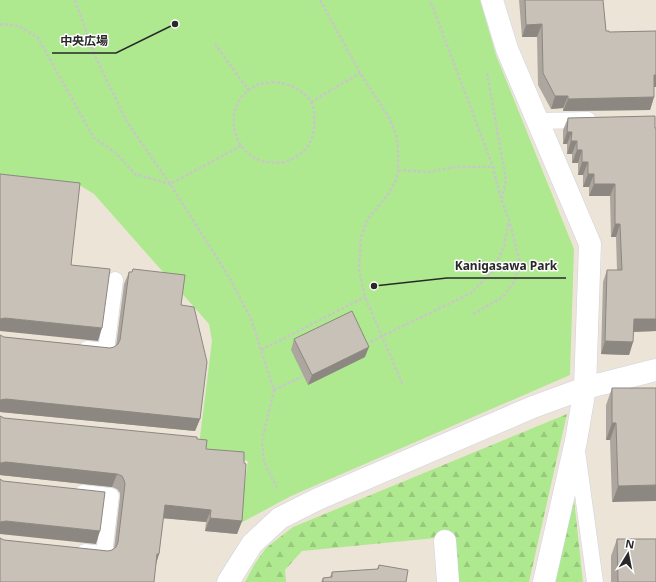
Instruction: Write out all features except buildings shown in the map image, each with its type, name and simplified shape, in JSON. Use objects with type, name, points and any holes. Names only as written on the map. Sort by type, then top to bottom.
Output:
[{"type":"street","points":[[492,0],[507,49],[590,244],[585,388],[576,441],[544,582]]},
{"type":"street","points":[[228,582],[252,544],[280,518],[318,499],[533,407],[585,388],[656,370]]},
{"type":"street","points":[[445,541],[448,582]]},
{"type":"lane","points":[[538,121],[601,120]]},
{"type":"lane","points":[[76,348],[106,351],[115,280]]},
{"type":"lane","points":[[576,441],[595,582]]},
{"type":"lane","points":[[67,550],[104,554],[111,496],[71,492]]},
{"type":"path","points":[[75,0],[95,56],[127,122],[170,184],[229,277],[251,319],[274,390],[262,441],[264,462],[290,513]]},
{"type":"path","points":[[320,0],[360,73],[390,119],[396,138],[398,154],[398,170],[396,180],[389,193],[368,219],[362,237],[359,270],[365,297],[403,385]]},
{"type":"path","points":[[430,0],[493,167],[519,260],[515,281],[503,297],[473,314]]},
{"type":"path","points":[[0,24],[19,26],[38,38],[94,138],[116,153],[135,174],[170,184],[241,146]]},
{"type":"path","points":[[215,44],[249,91]]},
{"type":"path","points":[[486,70],[506,180],[502,199]]},
{"type":"path","points":[[311,102],[360,73]]},
{"type":"path","points":[[272,82],[284,83],[296,88],[311,102],[315,121],[314,134],[308,146],[299,155],[288,161],[275,163],[262,162],[250,156],[241,146],[235,135],[233,123],[235,111],[240,100],[249,91],[260,84],[272,82]]},
{"type":"path","points":[[398,170],[429,172],[456,167],[493,167]]},
{"type":"path","points":[[360,347],[471,293],[492,271],[504,246],[509,220]]},
{"type":"path","points":[[261,350],[365,297]]},
{"type":"path","points":[[274,390],[303,376]]},
{"type":"green space","points":[[0,0],[480,0],[496,55],[574,249],[570,375],[291,496],[239,524],[248,461],[198,453],[212,341],[209,324],[94,194],[76,183],[0,174]]},
{"type":"green space","points":[[567,414],[529,582],[450,582],[446,537],[302,551],[285,570],[286,582],[245,582],[254,565],[266,548],[293,527]]},
{"type":"green space","points":[[573,490],[583,582],[552,582]]},
{"type":"place","name":"中央広場","points":[[175,24]]},
{"type":"place","name":"Kanigasawa Park","points":[[374,286]]}]
